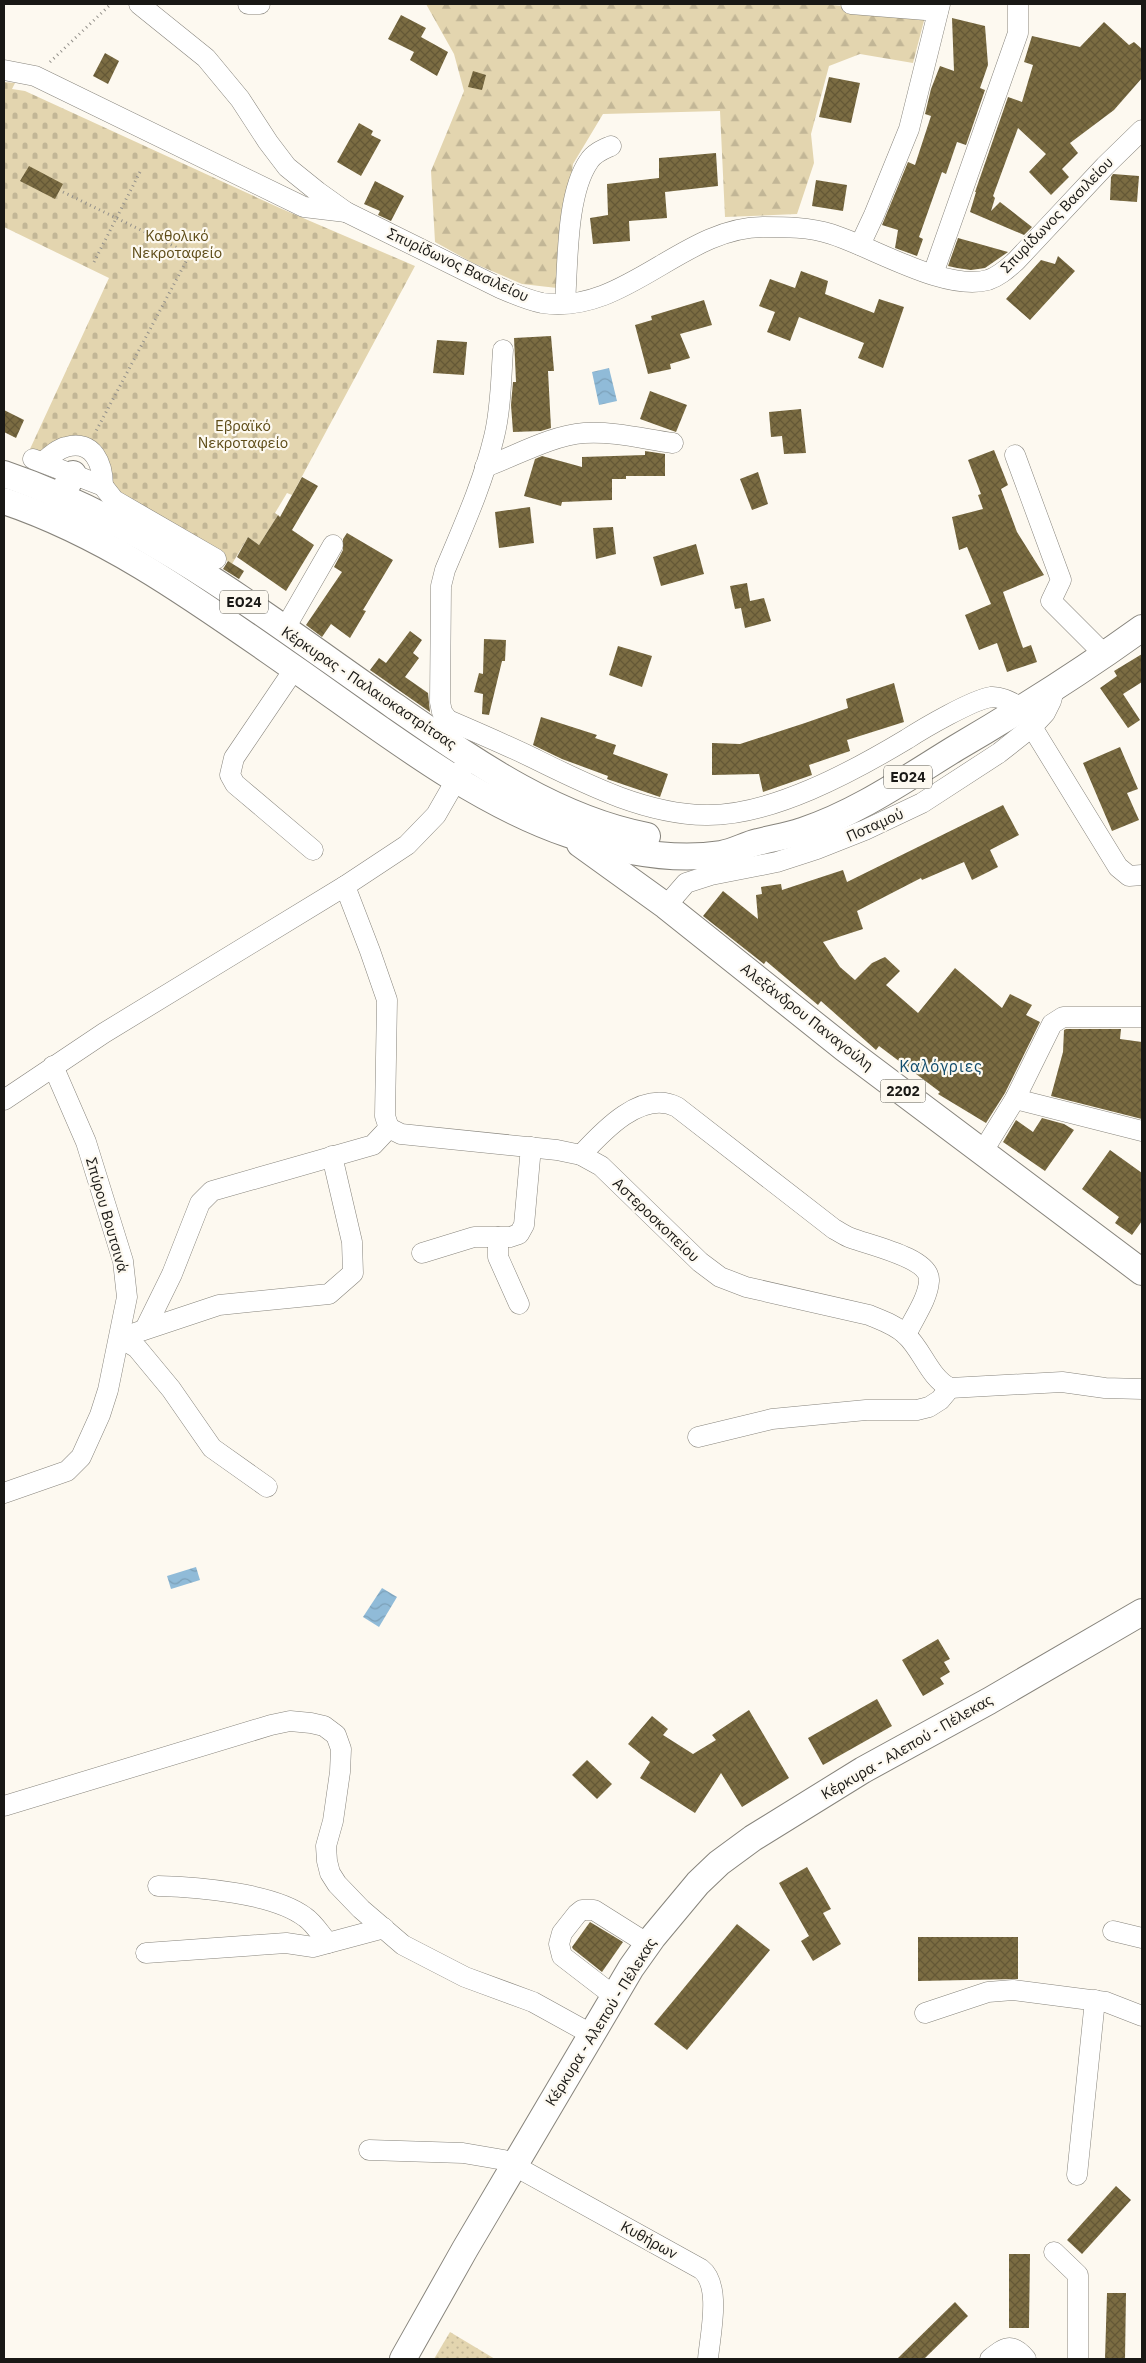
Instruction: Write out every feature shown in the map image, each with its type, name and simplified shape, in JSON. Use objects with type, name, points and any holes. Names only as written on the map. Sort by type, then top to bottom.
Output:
[{"type":"main road","name":"Κέρκυρας - Παλαιοκαστρίτσας","points":[[4,474],[67,485],[97,512],[172,544],[192,566],[284,630],[443,728],[469,756],[558,806],[616,829],[666,839],[693,841],[723,839],[754,843]]},
{"type":"main road","name":"Κέρκυρας - Παλαιοκαστρίτσας","points":[[4,501],[85,535],[179,588],[458,780],[521,813],[567,834],[623,849],[692,857],[734,852],[754,843],[804,830],[858,807],[1028,718],[1054,690],[1142,628]]},
{"type":"main road","name":"Αλεξάνδρου Παναγούλη","points":[[567,834],[666,906],[844,1048],[1142,1272]]},
{"type":"main road","name":"Κέρκυρα - Αλεπού - Πέλεκας","points":[[403,2359],[614,1996],[648,1944],[698,1883],[719,1863],[753,1838],[864,1770],[1142,1612]]},
{"type":"street","name":"Σπυρίδωνος Βασιλείου","points":[[139,4],[206,58],[240,99],[268,142],[288,167],[346,212],[523,298],[543,303],[565,303],[594,298],[643,276],[707,239],[745,228],[807,229],[832,235],[933,274],[953,280],[980,281],[1002,273],[1142,130]]},
{"type":"street","points":[[248,4],[260,4]]},
{"type":"street","points":[[851,4],[939,8],[909,129],[860,245]]},
{"type":"street","points":[[933,274],[1018,33],[1018,4]]},
{"type":"street","points":[[4,70],[35,76],[304,207],[346,212]]},
{"type":"street","points":[[565,303],[572,207],[580,176],[590,159],[598,152],[611,146]]},
{"type":"street","points":[[503,350],[499,409],[494,437],[485,467],[445,570],[441,586],[440,702],[443,728],[612,794],[672,812],[706,815],[740,812],[818,786],[855,768],[930,725],[985,699],[998,697],[1028,718],[1118,867],[1129,876],[1142,875]]},
{"type":"street","points":[[485,467],[561,438],[584,433],[605,433],[673,443]]},
{"type":"street","points":[[103,486],[67,485],[38,460],[67,446],[87,449],[100,462],[103,472],[103,486],[114,500],[172,544],[216,559]]},
{"type":"street","points":[[1015,456],[1060,580],[1051,601],[1105,655]]},
{"type":"street","points":[[284,630],[333,545]]},
{"type":"street","points":[[294,668],[234,758],[230,775],[235,784],[312,850]]},
{"type":"street","name":"Ποταμού","points":[[666,906],[680,888],[697,878],[777,862],[818,849],[865,830],[914,806],[999,753],[1028,718]]},
{"type":"street","points":[[4,1100],[104,1033],[385,860],[418,835],[436,815],[458,780],[469,756]]},
{"type":"street","points":[[146,1329],[172,1274],[200,1203],[212,1190],[373,1145],[389,1128],[385,1116],[384,1097],[388,1026],[387,1000],[345,886]]},
{"type":"street","points":[[983,1152],[1015,1098],[1052,1024],[1064,1017],[1142,1017]]},
{"type":"street","name":"Σπύρου Βουτσινά","points":[[4,1492],[67,1471],[81,1457],[100,1415],[120,1338],[127,1289],[122,1261],[86,1142],[53,1066]]},
{"type":"street","points":[[1015,1098],[1142,1131]]},
{"type":"street","points":[[581,1155],[619,1120],[642,1106],[664,1102],[677,1107],[834,1229],[850,1238],[904,1256],[925,1270],[928,1276],[927,1289],[906,1335]]},
{"type":"street","name":"Αστεροσκοπείου","points":[[389,1128],[413,1137],[530,1147],[581,1155],[601,1166],[700,1262],[720,1277],[746,1287],[869,1315],[888,1323],[906,1335],[940,1383],[950,1388]]},
{"type":"street","points":[[422,1252],[474,1237],[515,1236],[522,1230],[530,1147]]},
{"type":"street","points":[[120,1338],[220,1305],[329,1294],[353,1273],[352,1242],[332,1156]]},
{"type":"street","points":[[498,1237],[498,1257],[519,1304]]},
{"type":"street","points":[[120,1338],[137,1348],[171,1389],[212,1448],[267,1486]]},
{"type":"street","points":[[698,1437],[772,1419],[866,1410],[917,1410],[929,1407],[940,1400],[950,1388],[1062,1382],[1105,1388],[1142,1389]]},
{"type":"street","points":[[4,1806],[271,1725],[290,1721],[324,1726],[336,1735],[340,1749],[334,1813],[326,1846],[330,1873],[337,1884],[360,1909],[403,1945],[465,1977],[533,2002],[591,2034]]},
{"type":"street","points":[[158,1886],[202,1887],[281,1904],[306,1917],[328,1943]]},
{"type":"street","points":[[614,1996],[562,1956],[558,1944],[562,1933],[582,1910],[594,1910],[648,1944]]},
{"type":"street","points":[[146,1953],[286,1943],[313,1947],[384,1928]]},
{"type":"street","points":[[1113,1931],[1142,1938]]},
{"type":"street","points":[[925,2012],[973,1996],[1000,1990],[1027,1991],[1095,2000],[1124,2008],[1142,2016]]},
{"type":"street","points":[[1077,2175],[1095,2000]]},
{"type":"street","name":"Κυθήρων","points":[[369,2150],[463,2153],[495,2158],[515,2165],[706,2273],[711,2280],[714,2298],[708,2359]]},
{"type":"street","points":[[1054,2252],[1078,2275],[1078,2359]]},
{"type":"street","points":[[990,2359],[1001,2350],[1011,2347],[1016,2349],[1026,2359]]},
{"type":"path","points":[[35,76],[111,4]]},
{"type":"path","points":[[94,262],[141,170]]},
{"type":"path","points":[[63,192],[190,254],[87,449]]},
{"type":"green space","points":[[426,4],[820,4],[926,13],[913,63],[860,54],[829,66],[811,134],[814,163],[797,214],[725,217],[720,111],[603,114],[573,164],[557,288],[522,284],[473,263],[435,242],[431,171],[464,91],[454,54]]},
{"type":"green space","points":[[4,82],[15,83],[12,89],[25,91],[282,209],[415,266],[292,495],[287,493],[275,513],[278,515],[259,545],[248,537],[232,564],[105,483],[94,450],[46,456],[30,449],[109,278],[4,227]]},
{"type":"green space","points":[[450,2332],[495,2359],[434,2359]]},
{"type":"water","points":[[609,368],[617,401],[599,405],[592,372]]},
{"type":"water","points":[[196,1567],[200,1580],[171,1589],[167,1576]]},
{"type":"water","points":[[382,1588],[397,1597],[379,1627],[363,1617]]},
{"type":"building","points":[[401,15],[426,28],[421,37],[448,52],[437,76],[410,60],[414,52],[388,39]]},
{"type":"building","points":[[952,18],[985,26],[988,65],[980,88],[985,90],[966,145],[957,142],[946,174],[942,172],[919,237],[923,239],[917,256],[895,248],[898,230],[882,225],[908,162],[915,165],[931,116],[925,114],[931,89],[940,66],[954,71]]},
{"type":"building","points":[[1104,22],[1129,45],[1134,42],[1142,49],[1142,78],[1114,110],[1070,143],[1078,153],[1062,169],[1069,177],[1051,195],[1029,172],[1046,154],[1018,128],[993,196],[995,198],[991,211],[1000,202],[1032,227],[1024,235],[970,212],[975,192],[1008,97],[1022,102],[1033,65],[1024,62],[1032,36],[1080,47]]},
{"type":"building","points":[[105,53],[119,61],[108,84],[93,76]]},
{"type":"building","points":[[473,71],[486,75],[482,90],[468,87]]},
{"type":"building","points":[[829,77],[860,83],[851,123],[819,117]]},
{"type":"building","points":[[359,123],[373,131],[371,135],[381,140],[361,176],[337,162]]},
{"type":"building","points":[[716,153],[718,186],[665,192],[667,218],[629,221],[630,241],[593,244],[590,218],[608,215],[607,184],[659,178],[659,158]]},
{"type":"building","points":[[29,166],[63,184],[55,199],[20,181]]},
{"type":"building","points":[[1113,174],[1139,176],[1137,202],[1110,200],[1111,177]]},
{"type":"building","points":[[816,180],[847,185],[843,211],[812,206]]},
{"type":"building","points":[[375,181],[404,196],[391,221],[378,215],[380,211],[364,204]]},
{"type":"building","points":[[958,238],[1008,252],[985,268],[971,270],[948,266]]},
{"type":"building","points":[[1058,256],[1075,271],[1030,320],[1006,299],[1041,260],[1055,264]]},
{"type":"building","points":[[801,271],[828,281],[825,294],[874,313],[879,299],[904,307],[883,368],[858,358],[864,343],[799,317],[790,341],[767,332],[775,312],[759,306],[770,279],[795,288]]},
{"type":"building","points":[[704,300],[712,325],[680,334],[690,358],[670,364],[671,369],[648,374],[635,325],[652,320],[651,316]]},
{"type":"building","points":[[551,336],[554,371],[548,371],[551,428],[541,431],[513,432],[511,405],[513,382],[516,382],[514,338]]},
{"type":"building","points":[[437,340],[467,342],[464,375],[433,373]]},
{"type":"building","points":[[650,391],[687,405],[676,432],[640,419]]},
{"type":"building","points":[[801,409],[806,453],[784,454],[782,436],[771,437],[769,412]]},
{"type":"building","points":[[4,410],[24,420],[16,438],[4,432]]},
{"type":"building","points":[[994,450],[1008,485],[1001,489],[1017,532],[1044,575],[1003,592],[1023,648],[1031,645],[1037,662],[1007,672],[997,643],[979,650],[965,615],[991,604],[967,547],[959,550],[952,517],[983,509],[978,495],[981,494],[968,460]]},
{"type":"building","points":[[645,451],[665,454],[665,476],[626,476],[626,479],[612,479],[612,500],[562,502],[561,506],[524,496],[535,459],[542,456],[582,467],[582,457],[645,455]]},
{"type":"building","points":[[758,472],[768,504],[752,510],[740,479]]},
{"type":"building","points":[[302,477],[318,486],[292,530],[314,545],[286,591],[237,557],[248,537],[259,545],[278,515],[280,517]]},
{"type":"building","points":[[530,507],[534,543],[499,548],[495,512]]},
{"type":"building","points":[[613,527],[616,554],[596,559],[593,528]]},
{"type":"building","points":[[347,533],[393,560],[363,610],[366,611],[350,638],[331,624],[322,637],[306,625],[342,572],[334,567],[343,550],[343,539]]},
{"type":"building","points":[[696,544],[704,574],[661,586],[653,557]]},
{"type":"building","points":[[228,561],[244,571],[239,579],[223,569]]},
{"type":"building","points":[[747,583],[750,601],[764,598],[771,621],[745,628],[741,608],[735,609],[730,586]]},
{"type":"building","points":[[410,631],[422,640],[413,653],[419,658],[405,677],[428,693],[430,712],[370,670],[379,658],[386,663]]},
{"type":"building","points":[[484,639],[506,640],[505,661],[502,661],[489,715],[482,714],[483,694],[474,692],[479,673],[483,674]]},
{"type":"building","points":[[618,646],[652,656],[642,687],[609,675]]},
{"type":"building","points":[[1142,654],[1142,682],[1123,694],[1140,720],[1128,728],[1100,688],[1117,676],[1114,671]]},
{"type":"building","points":[[894,683],[904,722],[847,740],[850,751],[809,765],[812,775],[763,792],[759,774],[712,775],[712,743],[740,744],[805,723],[848,708],[846,699]]},
{"type":"building","points":[[541,717],[597,735],[595,738],[616,745],[613,754],[668,774],[660,797],[607,779],[608,776],[562,759],[533,745]]},
{"type":"building","points":[[1120,747],[1138,789],[1127,793],[1139,820],[1112,831],[1083,763]]},
{"type":"building","points":[[1003,805],[1019,835],[990,850],[998,867],[972,880],[964,862],[922,880],[921,878],[857,911],[863,929],[823,942],[840,967],[855,980],[872,963],[885,957],[900,971],[886,985],[918,1013],[955,968],[1002,1008],[1010,994],[1032,1005],[1026,1015],[1040,1022],[1005,1093],[986,1123],[938,1094],[940,1092],[879,1046],[876,1050],[821,1001],[818,1005],[766,961],[764,964],[703,916],[723,891],[758,919],[756,895],[762,894],[761,887],[781,884],[782,890],[843,870],[847,882]]},
{"type":"building","points":[[1121,1029],[1120,1039],[1142,1042],[1142,1119],[1051,1096],[1063,1052],[1064,1030]]},
{"type":"building","points":[[1042,1118],[1064,1124],[1074,1130],[1045,1171],[1003,1142],[1016,1120],[1033,1132]]},
{"type":"building","points":[[1110,1150],[1142,1173],[1142,1221],[1132,1235],[1115,1223],[1119,1217],[1082,1189]]},
{"type":"building","points":[[938,1639],[950,1659],[944,1662],[950,1672],[940,1678],[944,1684],[923,1696],[902,1660]]},
{"type":"building","points":[[877,1699],[892,1726],[823,1765],[808,1738]]},
{"type":"building","points":[[749,1710],[789,1778],[742,1807],[721,1773],[695,1813],[640,1778],[650,1762],[628,1744],[652,1716],[668,1729],[663,1735],[693,1754],[716,1740],[712,1735]]},
{"type":"building","points":[[587,1760],[612,1784],[597,1799],[572,1775]]},
{"type":"building","points":[[807,1867],[831,1909],[823,1913],[841,1944],[813,1961],[801,1941],[809,1936],[779,1883]]},
{"type":"building","points":[[590,1922],[623,1942],[602,1972],[572,1947]]},
{"type":"building","points":[[737,1924],[770,1950],[687,2050],[654,2024]]},
{"type":"building","points":[[918,1937],[1018,1937],[1018,1979],[918,1981]]},
{"type":"building","points":[[1116,2186],[1131,2200],[1082,2254],[1067,2240]]},
{"type":"building","points":[[1009,2254],[1030,2254],[1029,2328],[1009,2328]]},
{"type":"building","points":[[1107,2293],[1126,2293],[1125,2359],[1105,2359]]},
{"type":"building","points":[[955,2302],[968,2316],[924,2359],[897,2359]]},
{"type":"district","name":"Καλόγριες","points":[[941,1066]]},
{"type":"park label","name":"Καθολικό Νεκροταφείο","points":[[177,244]]},
{"type":"park label","name":"Εβραϊκό Νεκροταφείο","points":[[243,434]]}]
